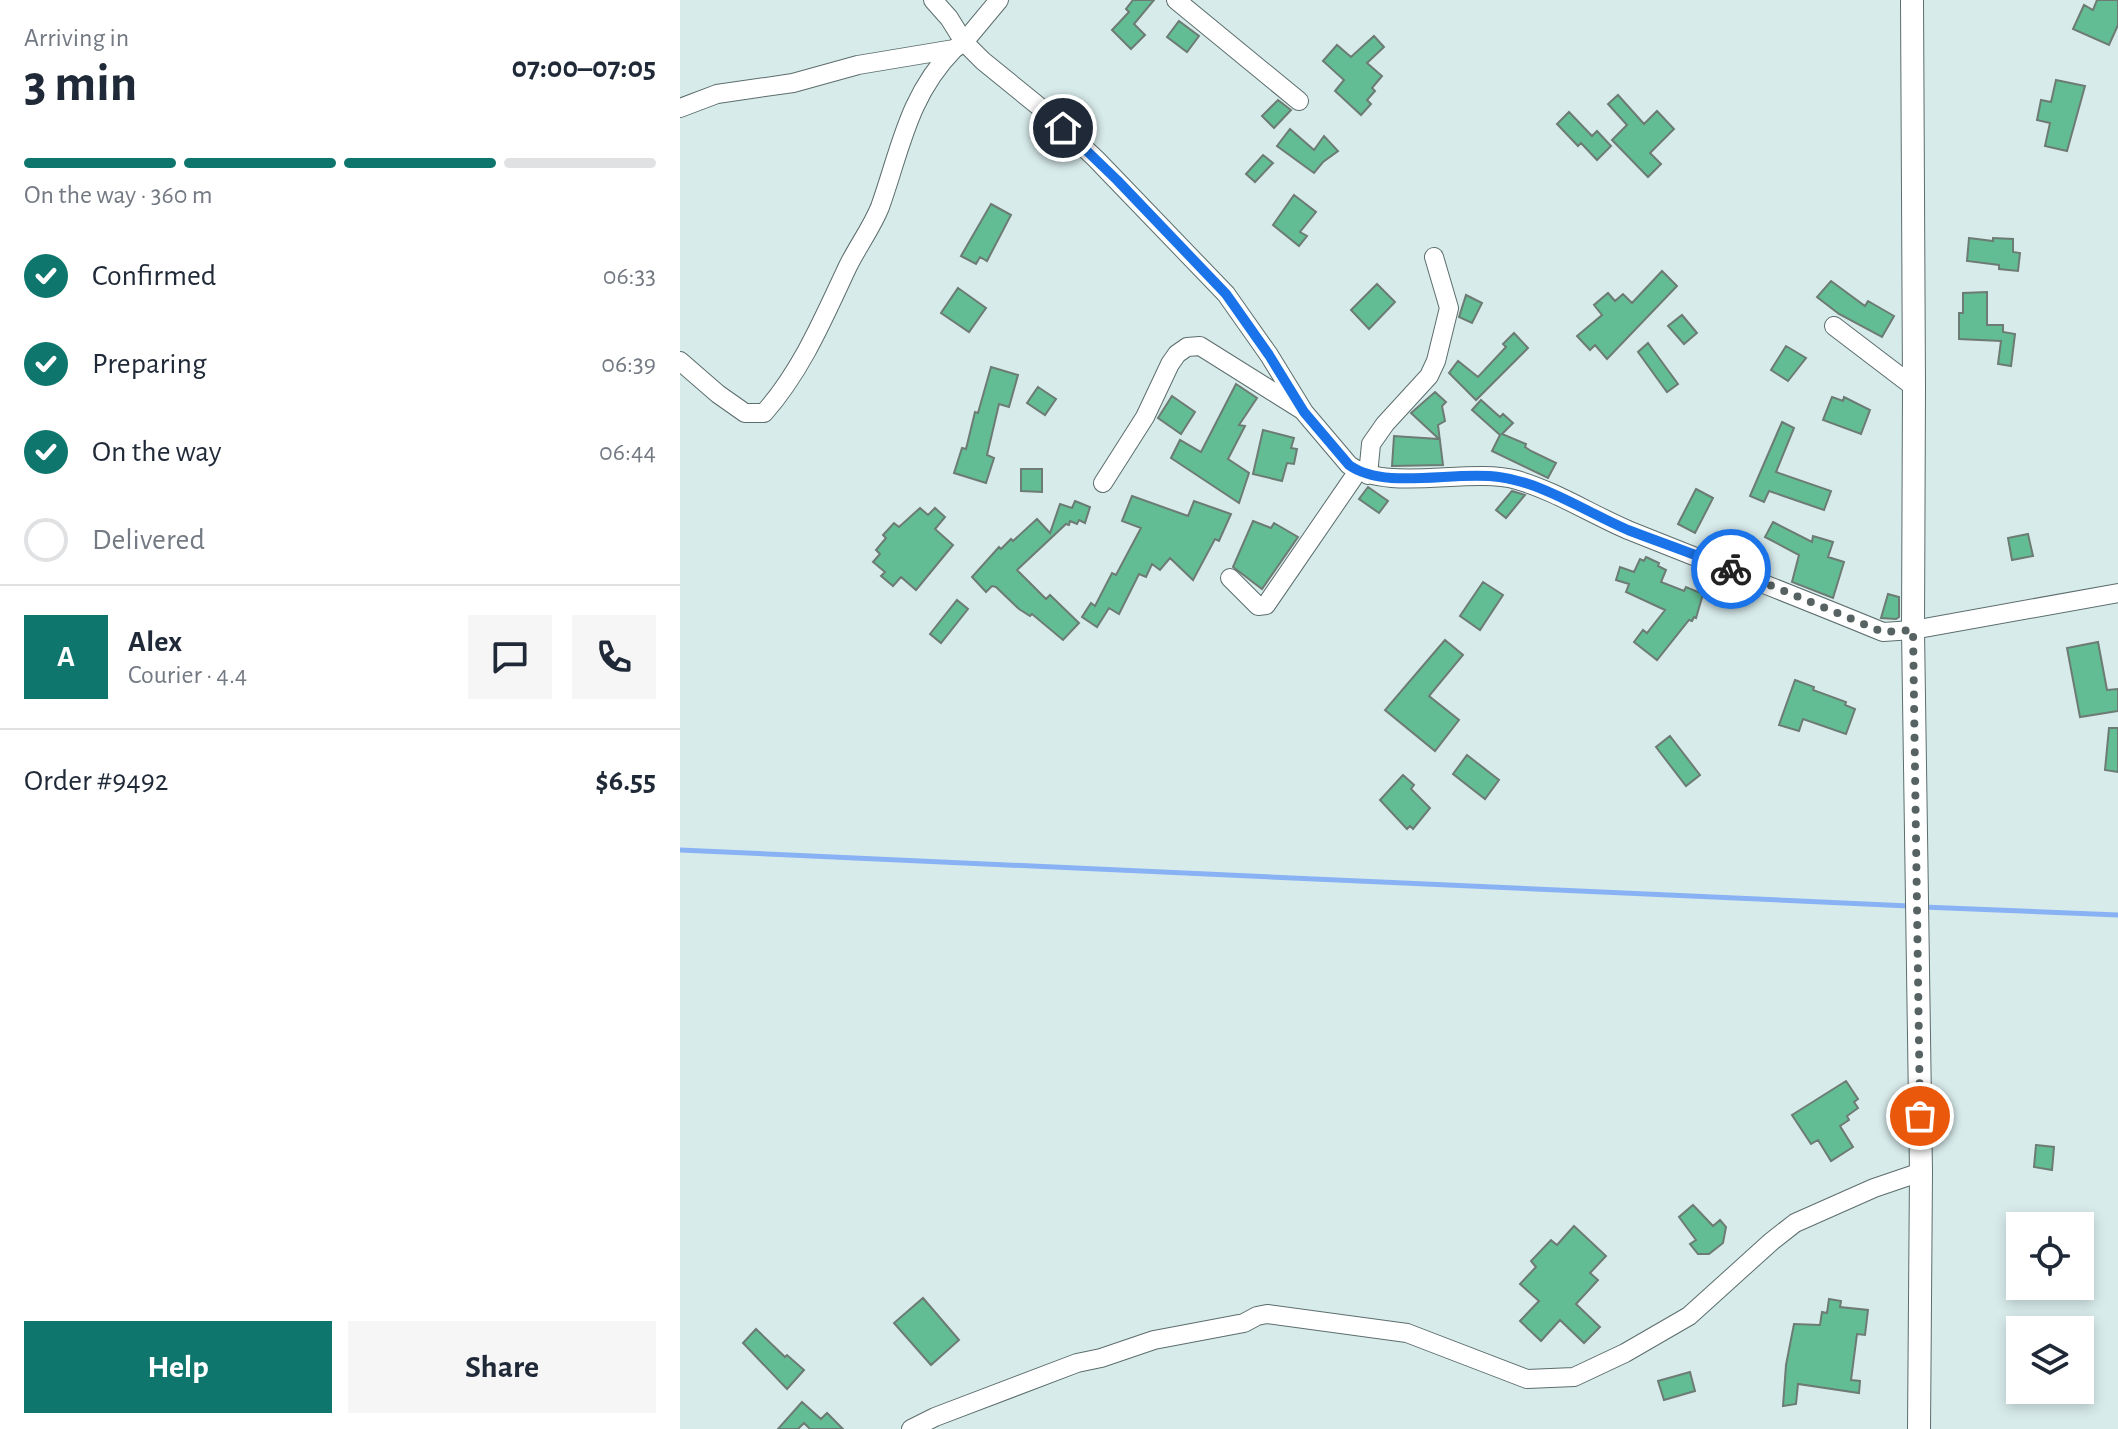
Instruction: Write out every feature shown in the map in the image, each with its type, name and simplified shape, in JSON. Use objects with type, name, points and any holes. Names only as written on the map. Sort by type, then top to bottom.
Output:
[{"type":"street","points":[[933,0],[949,18],[959,46],[1096,159],[1226,294],[1304,412],[1349,465],[1363,473],[1418,478],[1497,476],[1519,481],[1628,529],[1883,632],[1913,630],[2118,593]]},
{"type":"street","points":[[680,361],[745,413],[764,413],[786,389],[879,208],[905,125],[921,91],[999,0]]},
{"type":"street","points":[[1176,0],[1299,101]]},
{"type":"street","points":[[1912,0],[1913,630],[1921,1172],[1919,1429]]},
{"type":"street","points":[[680,108],[717,94],[793,83],[858,65],[959,46]]},
{"type":"street","points":[[1230,578],[1258,606],[1266,605],[1363,473],[1371,444],[1385,424],[1429,376],[1436,361],[1449,308],[1434,257]]},
{"type":"street","points":[[1834,326],[1914,387]]},
{"type":"street","points":[[1103,483],[1145,417],[1170,364],[1187,347],[1200,346],[1304,412]]},
{"type":"street","points":[[911,1429],[1077,1363],[1154,1340],[1244,1323],[1267,1314],[1407,1333],[1527,1379],[1574,1377],[1625,1353],[1689,1316],[1795,1223],[1874,1188],[1921,1172]]},
{"type":"building","points":[[1133,0],[1154,0],[1134,24],[1145,35],[1131,49],[1112,30],[1129,12],[1126,9]]},
{"type":"building","points":[[2097,0],[2118,0],[2118,25],[2109,45],[2073,29],[2084,5],[2093,10]]},
{"type":"building","points":[[1179,21],[1199,36],[1187,52],[1167,37]]},
{"type":"building","points":[[1374,36],[1384,47],[1367,63],[1382,76],[1367,100],[1371,104],[1361,115],[1335,91],[1344,80],[1323,61],[1337,45],[1351,57]]},
{"type":"building","points":[[2056,80],[2085,86],[2067,151],[2045,146],[2050,123],[2037,120],[2041,100],[2051,102]]},
{"type":"building","points":[[1618,95],[1644,124],[1657,111],[1674,129],[1650,153],[1661,164],[1648,177],[1612,140],[1627,125],[1608,104]]},
{"type":"building","points":[[1278,100],[1291,110],[1274,128],[1262,116]]},
{"type":"building","points":[[1569,112],[1592,136],[1597,131],[1611,146],[1597,160],[1557,124]]},
{"type":"building","points":[[1290,129],[1314,150],[1324,136],[1338,151],[1314,173],[1277,146]]},
{"type":"building","points":[[1263,155],[1273,163],[1255,182],[1246,174]]},
{"type":"building","points":[[1294,195],[1316,212],[1300,232],[1307,236],[1299,246],[1273,225]]},
{"type":"building","points":[[991,204],[1011,215],[987,261],[980,257],[976,264],[961,256]]},
{"type":"building","points":[[1969,238],[1993,241],[1993,238],[2013,239],[2013,252],[2020,253],[2018,271],[1967,261]]},
{"type":"building","points":[[1662,271],[1677,286],[1607,359],[1595,345],[1590,350],[1577,336],[1602,315],[1594,305],[1608,293],[1615,301],[1623,294],[1632,303]]},
{"type":"building","points":[[1831,281],[1865,306],[1868,301],[1894,316],[1882,337],[1839,314],[1817,297]]},
{"type":"building","points":[[1377,284],[1395,302],[1369,329],[1351,310]]},
{"type":"building","points":[[958,288],[986,308],[969,332],[941,313]]},
{"type":"building","points":[[1987,292],[1987,325],[2003,325],[2003,332],[2015,334],[2011,366],[1998,364],[2001,341],[1959,339],[1963,293]]},
{"type":"building","points":[[1466,295],[1482,303],[1472,323],[1459,317]]},
{"type":"building","points":[[1682,315],[1697,333],[1684,344],[1668,326]]},
{"type":"building","points":[[1514,333],[1528,348],[1476,400],[1449,373],[1458,361],[1478,377],[1506,347],[1503,344]]},
{"type":"building","points":[[1648,343],[1678,384],[1667,392],[1638,352]]},
{"type":"building","points":[[1786,346],[1806,358],[1788,381],[1771,370]]},
{"type":"building","points":[[991,367],[1018,375],[1009,407],[999,404],[987,455],[994,458],[986,483],[954,473],[962,448],[966,449]]},
{"type":"building","points":[[1236,384],[1257,398],[1239,425],[1245,426],[1228,459],[1249,473],[1239,503],[1171,458],[1180,440],[1201,452]]},
{"type":"building","points":[[1038,387],[1056,399],[1045,415],[1027,403]]},
{"type":"building","points":[[1435,392],[1446,402],[1442,406],[1445,421],[1438,425],[1443,465],[1392,466],[1394,436],[1439,439],[1411,413]]},
{"type":"building","points":[[1172,396],[1195,412],[1181,434],[1158,418]]},
{"type":"building","points":[[1832,397],[1843,401],[1844,397],[1870,410],[1861,434],[1823,420]]},
{"type":"building","points":[[1481,400],[1500,417],[1503,414],[1513,423],[1502,434],[1526,444],[1525,447],[1531,451],[1556,463],[1548,478],[1492,451],[1500,435],[1472,410]]},
{"type":"building","points":[[1782,422],[1794,428],[1776,472],[1831,491],[1824,510],[1769,491],[1764,502],[1750,496]]},
{"type":"building","points":[[1263,430],[1294,438],[1291,448],[1297,449],[1294,464],[1287,463],[1282,481],[1253,474]]},
{"type":"building","points":[[1021,469],[1042,469],[1042,492],[1021,491]]},
{"type":"building","points":[[1368,487],[1388,501],[1379,513],[1359,499]]},
{"type":"building","points":[[1696,489],[1713,498],[1695,533],[1678,524]]},
{"type":"building","points":[[1512,491],[1525,495],[1506,518],[1496,510]]},
{"type":"building","points":[[1132,496],[1188,516],[1194,501],[1231,514],[1219,541],[1215,539],[1193,580],[1170,558],[1160,570],[1152,564],[1146,577],[1139,574],[1119,614],[1109,608],[1097,627],[1082,617],[1091,603],[1095,606],[1112,573],[1116,575],[1141,528],[1122,521]]},
{"type":"building","points":[[1075,501],[1090,507],[1085,523],[1070,521],[1017,570],[1046,599],[1050,595],[1079,623],[1063,640],[1032,614],[1030,616],[1019,609],[996,587],[992,586],[986,592],[972,577],[999,547],[1001,549],[1011,539],[1013,541],[1037,519],[1050,533],[1060,504],[1072,508]]},
{"type":"building","points":[[920,508],[928,515],[935,508],[945,517],[935,529],[953,545],[916,590],[901,577],[893,586],[881,576],[885,572],[873,562],[880,554],[876,550],[886,538],[883,535],[894,523],[899,527]]},
{"type":"building","points":[[1253,521],[1271,528],[1274,523],[1298,537],[1262,589],[1233,567]]},
{"type":"building","points":[[1773,522],[1812,542],[1813,536],[1833,542],[1828,557],[1844,562],[1833,598],[1792,582],[1799,555],[1765,537]]},
{"type":"building","points":[[2028,534],[2033,556],[2012,560],[2008,538]]},
{"type":"building","points":[[1646,557],[1666,570],[1661,582],[1703,594],[1696,618],[1689,620],[1657,660],[1634,642],[1643,630],[1647,633],[1665,610],[1626,592],[1629,584],[1616,580],[1620,567],[1634,572],[1640,559],[1644,561]]},
{"type":"building","points":[[1483,582],[1503,595],[1480,630],[1460,616]]},
{"type":"building","points":[[1888,594],[1899,597],[1899,617],[1896,619],[1881,618]]},
{"type":"building","points":[[957,600],[968,609],[941,643],[930,634]]},
{"type":"building","points":[[1445,640],[1463,655],[1429,696],[1459,720],[1435,751],[1385,710]]},
{"type":"building","points":[[2098,642],[2107,690],[2118,689],[2118,711],[2080,717],[2067,648]]},
{"type":"building","points":[[1795,680],[1855,709],[1846,734],[1803,719],[1799,731],[1779,725]]},
{"type":"building","points":[[2109,728],[2118,728],[2118,772],[2105,770]]},
{"type":"building","points":[[1670,736],[1700,775],[1686,786],[1656,747]]},
{"type":"building","points":[[1467,755],[1499,780],[1485,799],[1453,774]]},
{"type":"building","points":[[1403,775],[1414,785],[1411,789],[1430,808],[1413,829],[1410,826],[1407,829],[1380,800]]},
{"type":"building","points":[[1846,1081],[1858,1099],[1854,1102],[1858,1108],[1840,1126],[1853,1147],[1831,1161],[1818,1140],[1811,1144],[1792,1115]]},
{"type":"building","points":[[2036,1145],[2054,1147],[2052,1170],[2034,1167]]},
{"type":"building","points":[[1693,1205],[1713,1226],[1720,1220],[1726,1227],[1723,1243],[1709,1254],[1698,1254],[1690,1244],[1696,1240],[1679,1217]]},
{"type":"building","points":[[1574,1226],[1606,1256],[1590,1273],[1598,1280],[1576,1304],[1600,1327],[1584,1343],[1560,1320],[1541,1341],[1520,1321],[1539,1301],[1520,1284],[1536,1267],[1531,1261],[1551,1240],[1557,1245]]},
{"type":"building","points":[[923,1298],[959,1340],[931,1365],[894,1323]]},
{"type":"building","points":[[1829,1299],[1841,1301],[1840,1307],[1868,1310],[1865,1335],[1857,1334],[1851,1380],[1860,1381],[1859,1393],[1798,1384],[1796,1404],[1783,1406],[1786,1365],[1794,1324],[1820,1325],[1822,1312],[1827,1313]]},
{"type":"building","points":[[756,1329],[785,1357],[787,1355],[804,1370],[787,1389],[743,1343]]},
{"type":"building","points":[[1690,1372],[1695,1391],[1664,1400],[1658,1381]]},
{"type":"building","points":[[802,1402],[821,1419],[827,1413],[843,1429],[810,1429],[804,1423],[798,1429],[778,1429]]},
{"type":"waterway","points":[[680,850],[1909,906]]},
{"type":"waterway","points":[[1923,907],[2118,915]]},
{"type":"way so far","points":[[1731,569],[1883,632],[1913,630],[1920,1116]]},
{"type":"route","points":[[1063,128],[1226,294],[1304,412],[1349,465],[1358,471],[1368,475],[1418,478],[1497,476],[1519,481],[1628,529],[1731,569]]}]
